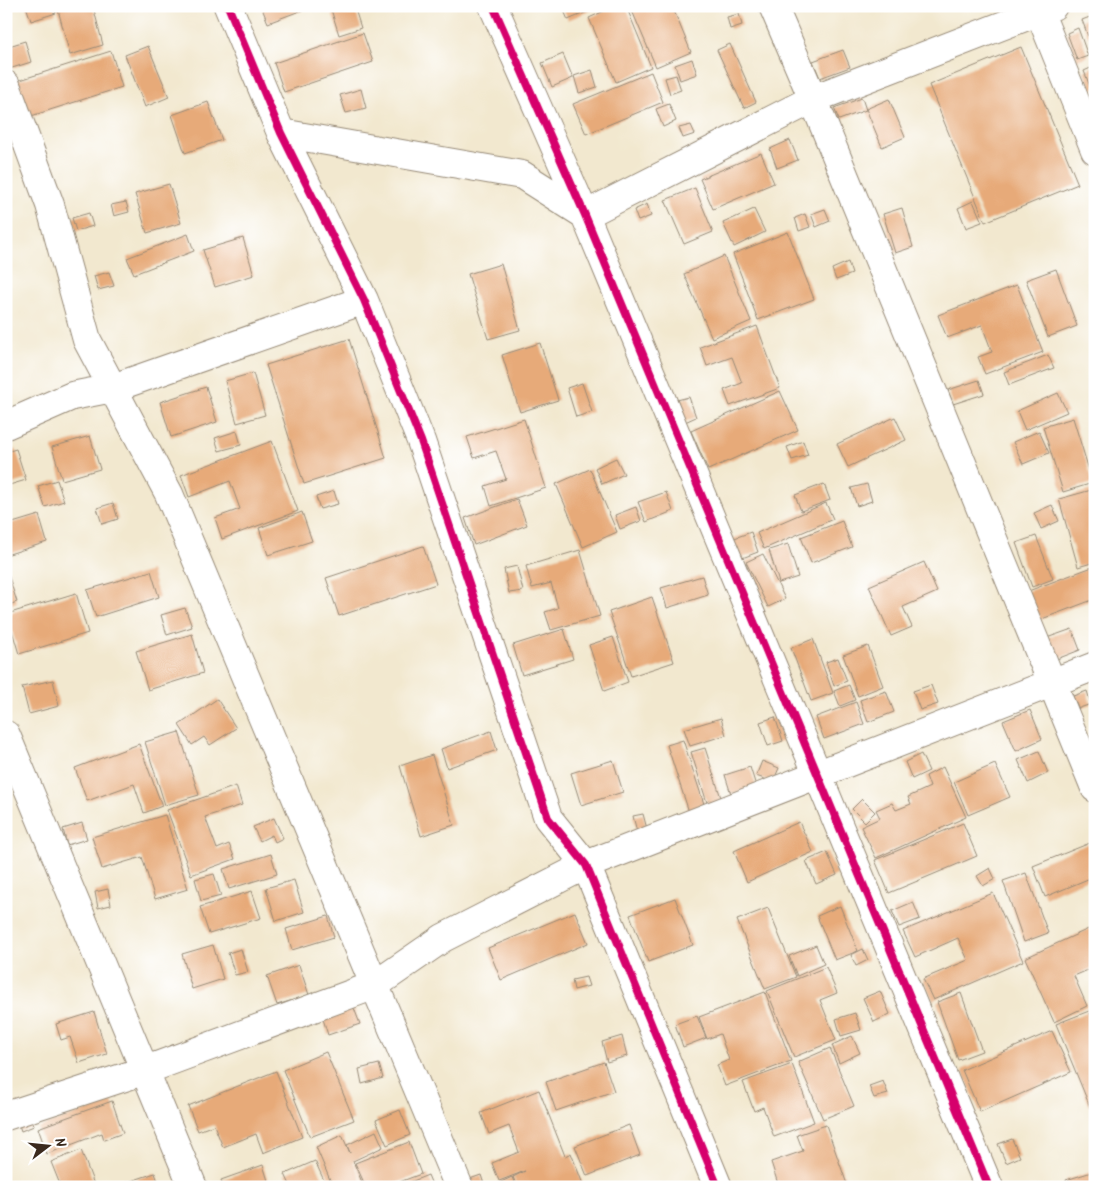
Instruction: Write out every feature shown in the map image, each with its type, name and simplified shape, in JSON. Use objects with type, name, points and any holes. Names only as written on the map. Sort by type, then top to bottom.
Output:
[{"type":"street","points":[[228,6],[280,133],[364,300],[421,441],[548,818],[586,865],[718,1187]]},
{"type":"street","points":[[493,6],[585,215],[989,1187]]},
{"type":"street","points":[[773,6],[813,99],[1095,788]]},
{"type":"street","points":[[585,215],[813,99],[1043,8],[1095,150]]},
{"type":"street","points":[[6,85],[50,205],[87,340],[169,494],[459,1187]]},
{"type":"street","points":[[280,133],[522,175],[585,215]]},
{"type":"street","points":[[6,425],[72,396],[113,388],[364,300]]},
{"type":"street","points":[[6,1116],[146,1070],[374,985],[443,938],[586,865],[819,776],[1095,666]]},
{"type":"street","points":[[6,735],[194,1187]]},
{"type":"building","points":[[26,6],[54,6],[56,13],[31,21]]},
{"type":"building","points":[[57,6],[93,6],[103,45],[70,55]]},
{"type":"building","points":[[261,6],[313,6],[268,23]]},
{"type":"building","points":[[330,6],[354,6],[361,28],[339,35]]},
{"type":"building","points":[[562,6],[601,6],[568,20]]},
{"type":"building","points":[[615,6],[626,6],[651,67],[616,82],[589,18]]},
{"type":"building","points":[[630,6],[672,6],[691,52],[656,67]]},
{"type":"building","points":[[739,14],[742,25],[730,29],[727,17]]},
{"type":"building","points":[[1095,15],[1095,34],[1088,36],[1082,20]]},
{"type":"building","points":[[1078,28],[1088,56],[1077,60],[1067,33]]},
{"type":"building","points":[[363,33],[373,62],[284,92],[274,63]]},
{"type":"building","points":[[25,41],[31,62],[9,69],[6,47]]},
{"type":"building","points":[[730,44],[756,102],[744,108],[717,50]]},
{"type":"building","points":[[148,46],[169,97],[145,107],[125,55]]},
{"type":"building","points":[[1021,47],[1078,184],[985,222],[929,85]]},
{"type":"building","points":[[843,50],[850,67],[820,78],[813,61]]},
{"type":"building","points":[[111,51],[122,87],[28,117],[17,81]]},
{"type":"building","points":[[563,54],[573,78],[552,87],[542,63]]},
{"type":"building","points":[[692,59],[697,74],[680,80],[675,65]]},
{"type":"building","points":[[1095,66],[1095,88],[1091,89],[1084,71]]},
{"type":"building","points":[[592,70],[597,87],[579,93],[574,76]]},
{"type":"building","points":[[651,72],[663,102],[586,134],[573,104]]},
{"type":"building","points":[[676,75],[681,90],[670,94],[665,78]]},
{"type":"building","points":[[361,89],[366,108],[346,113],[340,95]]},
{"type":"building","points":[[862,98],[866,110],[839,120],[834,108]]},
{"type":"building","points":[[889,99],[905,137],[882,147],[866,109]]},
{"type":"building","points":[[208,102],[222,140],[185,153],[172,115]]},
{"type":"building","points":[[669,104],[676,121],[663,127],[656,109]]},
{"type":"building","points":[[691,125],[695,134],[683,138],[679,128]]},
{"type":"building","points":[[790,140],[798,160],[777,168],[770,149]]},
{"type":"building","points":[[761,153],[774,183],[713,209],[700,179]]},
{"type":"building","points":[[169,184],[181,223],[147,233],[135,194]]},
{"type":"building","points":[[695,188],[713,232],[684,244],[665,200]]},
{"type":"building","points":[[973,201],[982,222],[966,228],[958,208]]},
{"type":"building","points":[[126,202],[129,212],[114,216],[111,205]]},
{"type":"building","points":[[647,204],[651,216],[638,221],[634,210]]},
{"type":"building","points":[[902,208],[913,247],[895,253],[883,214]]},
{"type":"building","points":[[754,209],[765,232],[734,247],[723,223]]},
{"type":"building","points":[[825,209],[830,221],[816,227],[811,214]]},
{"type":"building","points":[[89,213],[93,226],[76,231],[72,218]]},
{"type":"building","points":[[805,214],[810,227],[799,231],[795,218]]},
{"type":"building","points":[[788,232],[814,299],[758,320],[733,254]]},
{"type":"building","points":[[188,234],[194,251],[134,274],[127,258]]},
{"type":"building","points":[[243,238],[254,275],[215,287],[203,250]]},
{"type":"building","points":[[724,256],[751,321],[712,338],[684,274]]},
{"type":"building","points":[[848,262],[852,274],[836,280],[832,269]]},
{"type":"building","points":[[501,264],[520,330],[488,339],[468,274]]},
{"type":"building","points":[[1056,269],[1077,326],[1048,337],[1026,280]]},
{"type":"building","points":[[109,272],[114,286],[98,290],[94,276]]},
{"type":"building","points":[[1017,285],[1043,352],[985,374],[978,357],[992,352],[982,325],[947,338],[938,315]]},
{"type":"building","points":[[757,326],[780,388],[730,406],[724,390],[742,383],[732,357],[707,366],[700,347]]},
{"type":"building","points":[[349,339],[386,458],[304,484],[266,365]]},
{"type":"building","points":[[540,343],[558,400],[520,412],[502,355]]},
{"type":"building","points":[[1048,355],[1054,368],[1009,385],[1004,372]]},
{"type":"building","points":[[253,373],[265,415],[237,423],[225,381]]},
{"type":"building","points":[[979,380],[984,394],[953,404],[948,390]]},
{"type":"building","points":[[582,383],[592,412],[576,417],[567,388]]},
{"type":"building","points":[[206,387],[217,422],[171,437],[160,402]]},
{"type":"building","points":[[780,391],[798,430],[708,470],[691,431]]},
{"type":"building","points":[[1058,393],[1067,412],[1025,430],[1017,411]]},
{"type":"building","points":[[689,397],[696,417],[685,422],[677,400]]},
{"type":"building","points":[[895,417],[906,440],[848,467],[837,444]]},
{"type":"building","points":[[1073,418],[1093,483],[1063,492],[1043,427]]},
{"type":"building","points":[[524,419],[546,488],[491,506],[485,486],[506,479],[496,451],[474,458],[467,437]]},
{"type":"building","points":[[237,431],[241,445],[219,451],[215,438]]},
{"type":"building","points":[[1039,431],[1049,453],[1023,464],[1013,442]]},
{"type":"building","points":[[90,436],[100,469],[62,480],[52,447]]},
{"type":"building","points":[[272,441],[298,511],[222,539],[215,518],[240,509],[230,481],[189,497],[181,475]]},
{"type":"building","points":[[803,441],[808,455],[792,460],[787,447]]},
{"type":"building","points":[[16,449],[26,480],[6,486],[6,452]]},
{"type":"building","points":[[616,458],[624,474],[602,484],[595,468]]},
{"type":"building","points":[[590,469],[617,532],[583,547],[556,484]]},
{"type":"building","points":[[57,480],[64,501],[45,507],[38,486]]},
{"type":"building","points":[[824,484],[830,500],[801,511],[795,495]]},
{"type":"building","points":[[867,484],[872,501],[857,506],[851,488]]},
{"type":"building","points":[[1095,489],[1095,562],[1078,567],[1059,499]]},
{"type":"building","points":[[334,491],[338,504],[320,509],[316,497]]},
{"type":"building","points":[[666,492],[673,511],[646,522],[638,502]]},
{"type":"building","points":[[517,499],[527,525],[474,545],[465,518]]},
{"type":"building","points":[[113,503],[118,519],[102,524],[97,508]]},
{"type":"building","points":[[826,503],[833,519],[764,549],[757,533]]},
{"type":"building","points":[[1052,505],[1059,521],[1041,529],[1034,513]]},
{"type":"building","points":[[636,507],[641,521],[620,529],[615,515]]},
{"type":"building","points":[[302,512],[312,541],[268,555],[259,528]]},
{"type":"building","points":[[39,515],[47,542],[6,555],[6,525]]},
{"type":"building","points":[[842,521],[852,547],[811,563],[801,537]]},
{"type":"building","points":[[751,532],[758,552],[737,560],[729,540]]},
{"type":"building","points":[[1036,536],[1053,579],[1032,587],[1016,543]]},
{"type":"building","points":[[788,544],[798,577],[779,583],[769,550]]},
{"type":"building","points":[[423,546],[436,584],[339,616],[326,578]]},
{"type":"building","points":[[580,550],[600,616],[551,630],[545,612],[558,608],[551,583],[532,588],[526,566]]},
{"type":"building","points":[[763,554],[785,599],[768,607],[746,562]]},
{"type":"building","points":[[924,562],[937,592],[903,607],[912,627],[891,636],[869,586]]},
{"type":"building","points":[[517,566],[523,591],[509,593],[504,569]]},
{"type":"building","points":[[1095,566],[1095,599],[1034,622],[1023,593]]},
{"type":"building","points":[[151,571],[159,597],[96,617],[87,590]]},
{"type":"building","points":[[8,574],[17,602],[6,606],[6,575]]},
{"type":"building","points":[[702,576],[708,595],[667,608],[661,588]]},
{"type":"building","points":[[76,593],[88,633],[19,654],[7,614]]},
{"type":"building","points":[[652,597],[674,662],[631,676],[609,612]]},
{"type":"building","points":[[185,608],[192,627],[167,635],[161,615]]},
{"type":"building","points":[[564,629],[573,659],[522,675],[513,645]]},
{"type":"building","points":[[1072,629],[1080,650],[1049,662],[1041,640]]},
{"type":"building","points":[[192,634],[203,673],[148,690],[136,651]]},
{"type":"building","points":[[613,637],[628,682],[604,691],[589,645]]},
{"type":"building","points":[[813,639],[833,693],[811,701],[791,648]]},
{"type":"building","points":[[868,646],[883,686],[858,696],[843,655]]},
{"type":"building","points":[[838,658],[847,681],[834,686],[826,662]]},
{"type":"building","points":[[53,680],[59,706],[29,714],[22,687]]},
{"type":"building","points":[[849,685],[855,700],[840,706],[834,691]]},
{"type":"building","points":[[931,685],[938,704],[920,710],[913,691]]},
{"type":"building","points":[[886,691],[894,712],[868,722],[860,700]]},
{"type":"building","points":[[1087,691],[1091,704],[1077,709],[1073,696]]},
{"type":"building","points":[[217,699],[236,728],[210,745],[204,737],[192,745],[179,725]]},
{"type":"building","points":[[856,702],[864,724],[824,739],[816,717]]},
{"type":"building","points":[[1030,710],[1042,739],[1016,751],[1003,721]]},
{"type":"building","points":[[775,717],[783,741],[768,746],[760,722]]},
{"type":"building","points":[[721,718],[726,735],[690,746],[684,729]]},
{"type":"building","points":[[491,731],[497,750],[447,768],[441,749]]},
{"type":"building","points":[[179,732],[199,795],[165,805],[145,742]]},
{"type":"building","points":[[683,740],[706,810],[690,815],[667,745]]},
{"type":"building","points":[[139,744],[162,806],[144,813],[134,784],[87,801],[75,768]]},
{"type":"building","points":[[705,748],[723,804],[709,809],[691,752]]},
{"type":"building","points":[[1039,751],[1048,773],[1028,783],[1018,760]]},
{"type":"building","points":[[921,754],[929,771],[912,779],[905,762]]},
{"type":"building","points":[[432,755],[454,825],[421,836],[400,766]]},
{"type":"building","points":[[613,760],[623,792],[581,805],[571,773]]},
{"type":"building","points":[[762,761],[779,768],[773,782],[756,776]]},
{"type":"building","points":[[995,764],[1010,797],[968,815],[954,782]]},
{"type":"building","points":[[750,767],[756,786],[731,794],[725,775]]},
{"type":"building","points":[[943,767],[966,817],[876,858],[861,827],[880,818],[876,810],[892,803],[896,810],[911,804],[908,797],[930,787],[926,776]]},
{"type":"building","points":[[236,786],[242,805],[205,817],[217,849],[229,844],[235,859],[191,875],[167,810]]},
{"type":"building","points":[[862,799],[875,812],[865,822],[852,809]]},
{"type":"building","points":[[643,814],[647,829],[637,832],[633,816]]},
{"type":"building","points":[[165,815],[188,889],[155,899],[142,857],[102,869],[92,837]]},
{"type":"building","points":[[274,818],[283,838],[275,842],[272,835],[260,841],[253,827]]},
{"type":"building","points":[[799,822],[813,852],[747,882],[734,851]]},
{"type":"building","points":[[82,823],[87,839],[67,845],[63,829]]},
{"type":"building","points":[[963,823],[977,856],[889,893],[875,860]]},
{"type":"building","points":[[1090,843],[1095,855],[1095,876],[1045,897],[1033,866]]},
{"type":"building","points":[[827,852],[837,875],[816,884],[806,861]]},
{"type":"building","points":[[271,854],[277,874],[229,889],[223,869]]},
{"type":"building","points":[[990,868],[995,879],[983,886],[977,876]]},
{"type":"building","points":[[1026,873],[1048,933],[1024,942],[1003,881]]},
{"type":"building","points":[[214,874],[221,896],[201,901],[195,879]]},
{"type":"building","points":[[294,880],[304,912],[276,921],[266,888]]},
{"type":"building","points":[[108,889],[111,905],[98,908],[95,892]]},
{"type":"building","points":[[252,891],[261,918],[209,934],[200,907]]},
{"type":"building","points":[[993,893],[1023,961],[933,1000],[923,979],[968,960],[958,938],[915,957],[903,931]]},
{"type":"building","points":[[675,898],[693,945],[648,962],[630,915]]},
{"type":"building","points":[[913,902],[920,919],[899,927],[892,911]]},
{"type":"building","points":[[840,906],[858,951],[835,960],[817,916]]},
{"type":"building","points":[[768,908],[796,977],[765,989],[737,920]]},
{"type":"building","points":[[575,912],[588,943],[501,980],[488,948]]},
{"type":"building","points":[[328,916],[334,937],[292,950],[286,929]]},
{"type":"building","points":[[1095,926],[1095,967],[1074,976],[1087,1006],[1054,1022],[1025,958]]},
{"type":"building","points":[[213,945],[223,979],[192,989],[182,954]]},
{"type":"building","points":[[816,945],[824,964],[797,976],[789,956]]},
{"type":"building","points":[[241,949],[248,972],[235,975],[228,953]]},
{"type":"building","points":[[863,949],[868,960],[856,966],[851,955]]},
{"type":"building","points":[[299,965],[309,995],[277,1005],[267,976]]},
{"type":"building","points":[[826,967],[837,993],[820,1000],[836,1040],[794,1057],[767,991]]},
{"type":"building","points":[[586,977],[589,986],[574,990],[572,980]]},
{"type":"building","points":[[880,991],[890,1014],[874,1022],[863,998]]},
{"type":"building","points":[[765,992],[791,1061],[725,1086],[717,1065],[729,1060],[720,1034],[707,1039],[699,1017]]},
{"type":"building","points":[[961,993],[982,1051],[958,1060],[937,1002]]},
{"type":"building","points":[[354,1008],[360,1024],[328,1035],[323,1019]]},
{"type":"building","points":[[1089,1011],[1095,1025],[1095,1119],[1056,1024]]},
{"type":"building","points":[[94,1012],[107,1054],[79,1063],[70,1037],[61,1040],[56,1024]]},
{"type":"building","points":[[855,1013],[861,1030],[841,1036],[836,1019]]},
{"type":"building","points":[[697,1016],[706,1038],[683,1047],[675,1024]]},
{"type":"building","points":[[1052,1031],[1071,1072],[980,1112],[962,1070]]},
{"type":"building","points":[[622,1036],[627,1056],[607,1062],[602,1042]]},
{"type":"building","points":[[852,1036],[860,1053],[839,1063],[832,1045]]},
{"type":"building","points":[[830,1048],[854,1106],[823,1119],[798,1062]]},
{"type":"building","points":[[326,1052],[354,1120],[310,1137],[283,1070]]},
{"type":"building","points":[[604,1062],[614,1091],[556,1111],[546,1082]]},
{"type":"building","points":[[379,1064],[383,1078],[362,1084],[359,1069]]},
{"type":"building","points":[[792,1064],[814,1122],[774,1137],[763,1107],[754,1111],[743,1082]]},
{"type":"building","points":[[276,1071],[302,1137],[263,1153],[256,1134],[223,1147],[214,1125],[198,1131],[188,1106]]},
{"type":"building","points":[[883,1081],[888,1094],[874,1098],[869,1086]]},
{"type":"building","points":[[539,1090],[565,1156],[571,1153],[584,1187],[517,1187],[513,1177],[525,1171],[499,1181],[492,1163],[519,1152],[509,1126],[489,1134],[481,1113]]},
{"type":"building","points":[[112,1101],[123,1133],[104,1140],[102,1133],[47,1154],[38,1128]]},
{"type":"building","points":[[400,1110],[410,1135],[387,1145],[376,1120]]},
{"type":"building","points":[[29,1111],[34,1126],[21,1131],[16,1116]]},
{"type":"building","points":[[629,1125],[640,1155],[587,1176],[575,1146]]},
{"type":"building","points":[[826,1125],[848,1187],[779,1187],[771,1162],[803,1151],[797,1135]]},
{"type":"building","points":[[376,1131],[383,1147],[353,1161],[364,1187],[333,1187],[316,1147],[342,1135],[350,1153],[347,1145]]},
{"type":"building","points":[[1012,1139],[1020,1157],[1006,1163],[998,1144]]},
{"type":"building","points":[[409,1142],[421,1174],[386,1187],[366,1187],[355,1163]]},
{"type":"building","points":[[81,1150],[95,1187],[61,1187],[51,1162]]},
{"type":"building","points":[[315,1161],[327,1187],[291,1187],[285,1174]]},
{"type":"building","points":[[263,1165],[270,1187],[223,1187],[221,1180]]},
{"type":"building","points":[[1095,1171],[1095,1187],[1068,1187],[1066,1180]]},
{"type":"building","points":[[155,1173],[160,1187],[116,1187],[116,1186]]},
{"type":"building","points":[[428,1175],[433,1187],[398,1187]]},
{"type":"building","points":[[481,1175],[485,1187],[470,1187],[467,1180]]},
{"type":"building","points":[[512,1177],[516,1187],[490,1187]]},
{"type":"cycle path","points":[[228,6],[281,133],[364,300],[421,441],[548,818],[586,865],[718,1187]]},
{"type":"cycle path","points":[[493,6],[585,215],[989,1187]]}]
